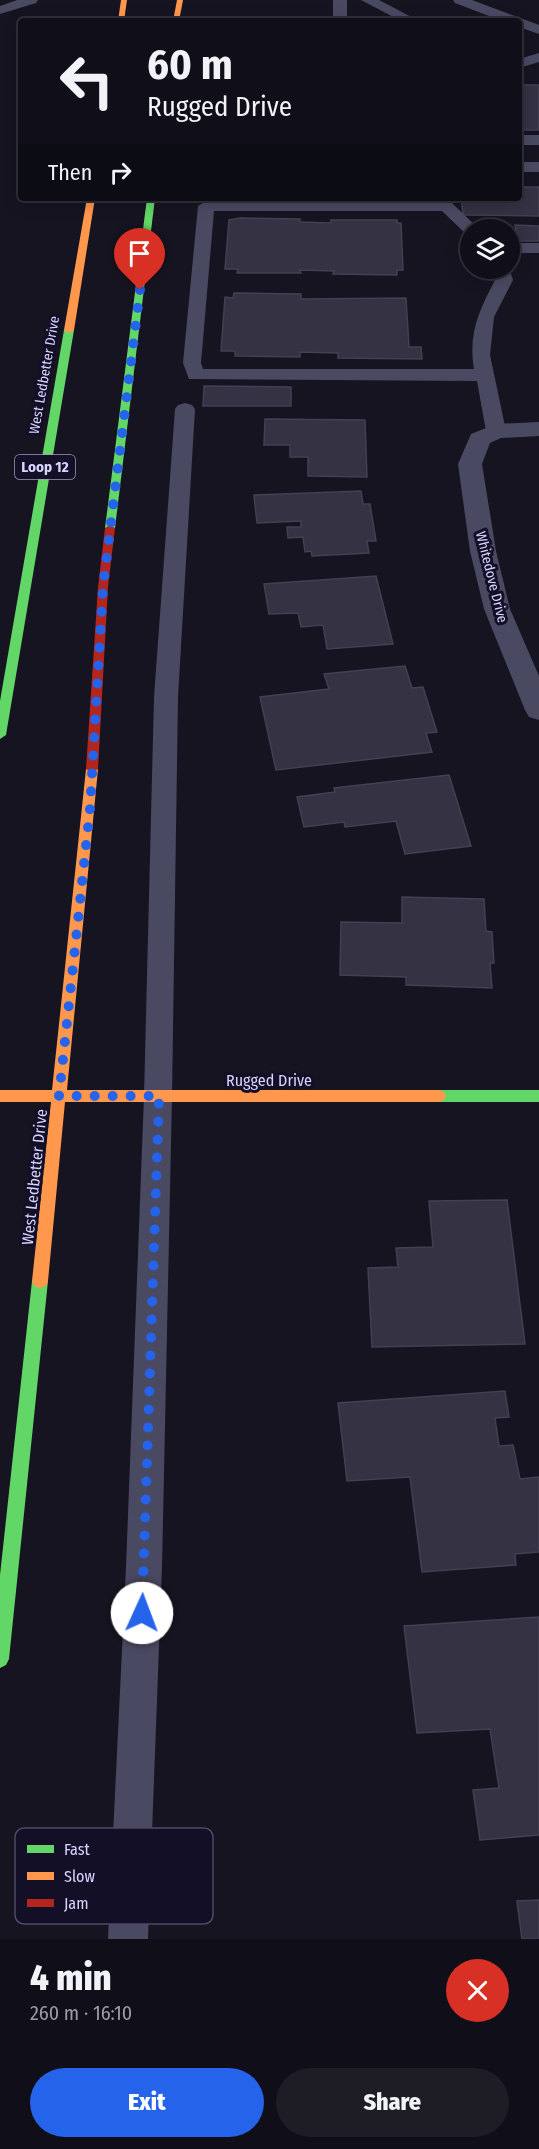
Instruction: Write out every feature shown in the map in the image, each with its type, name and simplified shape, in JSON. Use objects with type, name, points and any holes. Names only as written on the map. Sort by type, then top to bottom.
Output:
[{"type":"main road","points":[[121,18],[124,0]]},
{"type":"main road","points":[[177,18],[180,0]]},
{"type":"main road","name":"West Ledbetter Drive","points":[[0,735],[90,201]]},
{"type":"main road","name":"West Ledbetter Drive","points":[[0,1659],[90,809],[103,587],[151,201]]},
{"type":"main road","name":"Rugged Drive","points":[[0,1096],[539,1096]]},
{"type":"street","points":[[488,435],[539,429]]},
{"type":"street","name":"Whitedove Drive","points":[[488,435],[470,464],[483,551],[497,609],[539,710]]},
{"type":"lane","points":[[0,10],[31,0]]},
{"type":"lane","points":[[340,0],[340,18]]},
{"type":"lane","points":[[368,0],[406,18]]},
{"type":"lane","points":[[460,0],[507,18]]},
{"type":"lane","points":[[522,24],[539,30]]},
{"type":"lane","points":[[522,63],[539,57]]},
{"type":"lane","points":[[522,140],[539,140]]},
{"type":"lane","points":[[522,167],[539,167]]},
{"type":"lane","points":[[462,219],[446,202],[206,206],[192,363],[196,375],[484,375]]},
{"type":"lane","points":[[520,248],[539,248]]},
{"type":"lane","points":[[488,435],[481,355],[485,317],[504,279]]},
{"type":"lane","points":[[133,1828],[159,1096],[166,697],[185,409]]},
{"type":"lane","points":[[128,1939],[129,1924]]},
{"type":"building","points":[[522,85],[539,85],[539,130],[522,130]]},
{"type":"building","points":[[522,187],[539,187],[539,216],[463,215],[461,201],[522,201]]},
{"type":"building","points":[[240,218],[300,219],[300,222],[331,223],[331,220],[397,220],[397,223],[401,223],[403,270],[397,270],[397,275],[333,274],[334,271],[300,270],[301,273],[237,273],[238,269],[225,269],[229,220]]},
{"type":"building","points":[[520,225],[539,226],[539,241],[520,241]]},
{"type":"building","points":[[234,293],[301,294],[301,299],[406,298],[409,347],[421,347],[422,359],[338,358],[338,353],[300,352],[300,357],[235,356],[235,351],[221,351],[225,297],[233,298]]},
{"type":"building","points":[[204,386],[291,387],[291,406],[203,406]]},
{"type":"building","points":[[265,419],[365,420],[367,477],[308,476],[308,457],[290,457],[290,445],[264,445]]},
{"type":"building","points":[[361,491],[363,504],[370,504],[376,541],[367,541],[369,553],[312,556],[311,551],[305,552],[303,537],[288,538],[287,527],[301,527],[301,521],[257,523],[254,495]]},
{"type":"building","points":[[376,576],[393,644],[327,649],[323,625],[301,627],[298,613],[269,614],[264,584]]},
{"type":"building","points":[[405,666],[412,688],[423,687],[437,732],[426,733],[432,752],[276,770],[260,697],[329,689],[324,674]]},
{"type":"building","points":[[449,775],[471,846],[405,854],[396,821],[345,827],[344,822],[304,827],[297,797],[335,792],[334,788]]},
{"type":"building","points":[[402,897],[484,899],[486,931],[492,932],[494,963],[490,963],[492,988],[406,985],[406,977],[340,975],[341,922],[402,923]]},
{"type":"building","points":[[507,1200],[525,1344],[372,1347],[368,1268],[398,1267],[396,1248],[433,1247],[429,1201]]},
{"type":"building","points":[[505,1391],[509,1417],[495,1418],[499,1446],[513,1445],[520,1479],[539,1477],[539,1552],[515,1554],[516,1565],[422,1572],[410,1477],[347,1481],[338,1403]]},
{"type":"building","points":[[539,1617],[539,1835],[480,1840],[473,1790],[499,1788],[490,1729],[417,1733],[404,1626]]},
{"type":"building","points":[[539,1900],[539,1939],[522,1939],[517,1901]]},
{"type":"traffic: fast","points":[[110,528],[151,201]]},
{"type":"traffic: fast","points":[[0,735],[69,330]]},
{"type":"traffic: fast","points":[[439,1096],[539,1096]]},
{"type":"traffic: fast","points":[[0,1659],[40,1281]]},
{"type":"traffic: slow","points":[[121,18],[124,0]]},
{"type":"traffic: slow","points":[[177,18],[180,0]]},
{"type":"traffic: slow","points":[[69,330],[90,201]]},
{"type":"traffic: slow","points":[[40,1281],[92,769]]},
{"type":"traffic: slow","points":[[0,1096],[439,1096]]},
{"type":"traffic: jam","points":[[92,769],[103,587],[110,528]]},
{"type":"route","points":[[140,290],[103,587],[90,809],[59,1096],[159,1096],[142,1613]]}]
